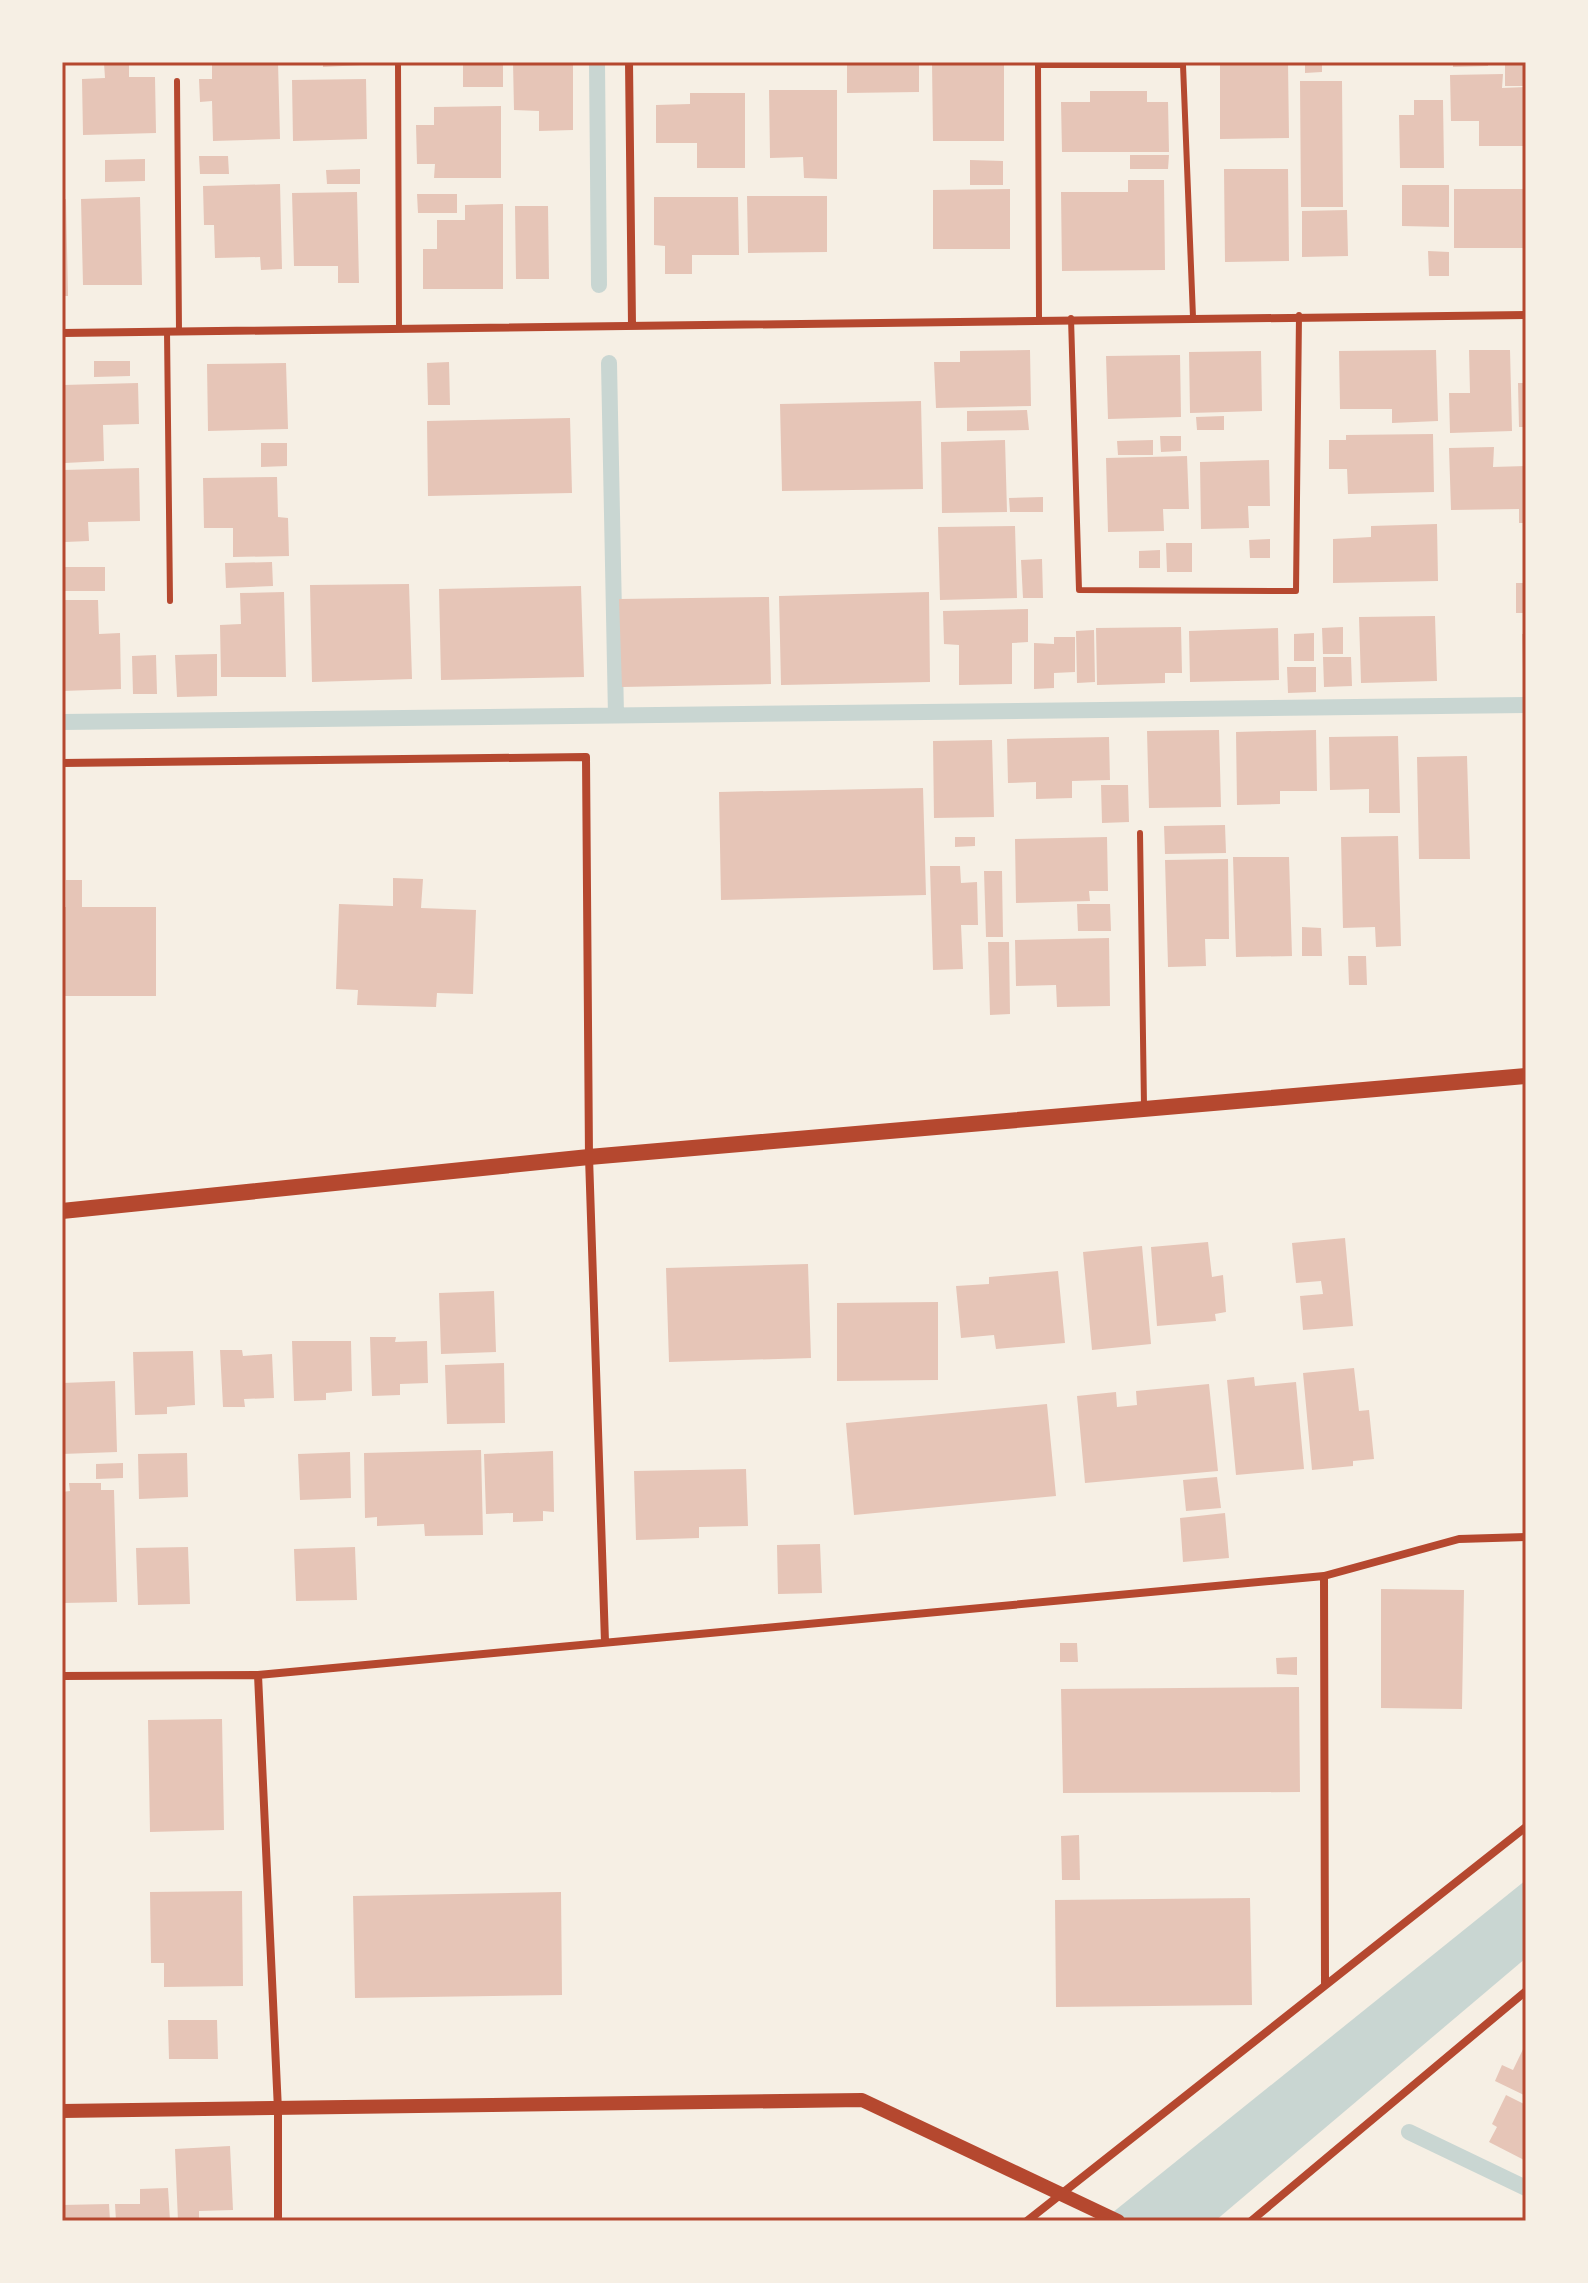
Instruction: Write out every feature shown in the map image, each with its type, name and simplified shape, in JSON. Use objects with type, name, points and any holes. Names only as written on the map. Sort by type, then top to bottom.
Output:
[{"type":"main road","points":[[62,1211],[589,1157],[1144,1106],[1526,1076]]},
{"type":"street","points":[[629,62],[632,325]]},
{"type":"street","points":[[62,333],[1299,315],[1526,315]]},
{"type":"street","points":[[62,763],[586,757],[589,1157],[605,1642]]},
{"type":"street","points":[[62,1676],[258,1675],[1324,1576],[1459,1539],[1526,1537]]},
{"type":"street","points":[[1324,1576],[1325,1984]]},
{"type":"street","points":[[258,1675],[278,2110],[278,2221]]},
{"type":"street","points":[[1027,2221],[1526,1827]]},
{"type":"street","points":[[1251,2221],[1526,1991]]},
{"type":"street","points":[[62,2111],[862,2100],[1118,2221]]},
{"type":"lane","points":[[398,62],[399,328]]},
{"type":"lane","points":[[1039,319],[1038,65],[1183,65],[1193,317]]},
{"type":"lane","points":[[177,81],[179,332]]},
{"type":"lane","points":[[1071,318],[1079,590],[1296,591],[1299,315]]},
{"type":"lane","points":[[167,331],[170,601]]},
{"type":"lane","points":[[1140,833],[1144,1106]]},
{"type":"shaded area","points":[[1526,1880],[1526,1958],[1215,2221],[1102,2221]]},
{"type":"building","points":[[212,62],[278,62],[280,139],[213,141],[212,101],[200,102],[199,79],[212,79]]},
{"type":"building","points":[[323,62],[362,62],[362,65],[323,67]]},
{"type":"building","points":[[463,62],[503,62],[503,87],[463,87]]},
{"type":"building","points":[[513,62],[573,62],[573,130],[539,131],[539,111],[514,110]]},
{"type":"building","points":[[847,62],[919,62],[919,92],[847,93]]},
{"type":"building","points":[[932,62],[1004,63],[1004,141],[933,141]]},
{"type":"building","points":[[1220,62],[1288,62],[1289,138],[1220,139]]},
{"type":"building","points":[[1305,62],[1322,62],[1322,72],[1305,73]]},
{"type":"building","points":[[1453,62],[1488,62],[1488,66],[1453,67]]},
{"type":"building","points":[[104,63],[129,63],[129,77],[155,77],[156,133],[83,135],[82,79],[105,78]]},
{"type":"building","points":[[1505,65],[1526,65],[1526,86],[1505,86]]},
{"type":"building","points":[[1503,74],[1502,88],[1526,87],[1526,146],[1479,146],[1479,121],[1451,121],[1450,75]]},
{"type":"building","points":[[366,79],[367,139],[293,141],[292,80]]},
{"type":"building","points":[[1300,81],[1342,81],[1343,207],[1301,207]]},
{"type":"building","points":[[769,90],[837,90],[837,179],[804,178],[803,157],[770,158]]},
{"type":"building","points":[[1090,91],[1147,91],[1147,102],[1168,102],[1169,152],[1062,152],[1061,102],[1090,102]]},
{"type":"building","points":[[690,93],[745,93],[745,168],[697,168],[697,143],[656,143],[656,105],[690,104]]},
{"type":"building","points":[[1414,100],[1443,100],[1444,168],[1400,168],[1399,115],[1414,115]]},
{"type":"building","points":[[501,106],[501,178],[434,178],[435,164],[417,164],[416,125],[434,125],[434,107]]},
{"type":"building","points":[[1130,155],[1169,155],[1168,169],[1130,169]]},
{"type":"building","points":[[199,156],[228,156],[229,174],[200,174]]},
{"type":"building","points":[[145,159],[145,181],[105,182],[105,160]]},
{"type":"building","points":[[970,160],[1003,161],[1003,185],[970,185]]},
{"type":"building","points":[[360,169],[360,184],[327,184],[326,170]]},
{"type":"building","points":[[1224,169],[1288,169],[1289,261],[1225,262]]},
{"type":"building","points":[[1128,180],[1164,180],[1165,270],[1062,271],[1061,192],[1128,192]]},
{"type":"building","points":[[280,184],[282,269],[261,270],[260,257],[215,258],[214,225],[204,225],[203,186]]},
{"type":"building","points":[[1402,185],[1449,185],[1449,227],[1402,226]]},
{"type":"building","points":[[1010,189],[1010,249],[933,249],[933,190]]},
{"type":"building","points":[[1454,189],[1526,189],[1526,248],[1454,248]]},
{"type":"building","points":[[357,192],[359,283],[338,283],[338,266],[294,266],[292,193]]},
{"type":"building","points":[[417,194],[457,194],[457,213],[418,213]]},
{"type":"building","points":[[747,196],[827,196],[827,252],[748,253]]},
{"type":"building","points":[[140,197],[142,285],[83,285],[81,199]]},
{"type":"building","points":[[654,197],[738,197],[739,255],[692,255],[692,274],[665,274],[665,246],[654,245]]},
{"type":"building","points":[[66,199],[68,296],[62,296],[62,200]]},
{"type":"building","points":[[503,204],[503,289],[423,289],[423,249],[437,249],[437,220],[465,220],[465,205]]},
{"type":"building","points":[[515,206],[548,206],[549,279],[516,279]]},
{"type":"building","points":[[1347,210],[1348,256],[1302,257],[1302,211]]},
{"type":"building","points":[[1428,251],[1449,252],[1449,276],[1429,276]]},
{"type":"building","points":[[1030,350],[1031,406],[936,408],[934,362],[960,362],[960,351]]},
{"type":"building","points":[[1436,350],[1438,421],[1392,423],[1392,409],[1340,409],[1339,351]]},
{"type":"building","points":[[1469,350],[1510,350],[1512,431],[1450,433],[1449,393],[1470,393]]},
{"type":"building","points":[[1261,351],[1262,411],[1190,413],[1189,352]]},
{"type":"building","points":[[1180,355],[1181,417],[1108,419],[1106,356]]},
{"type":"building","points":[[94,361],[130,361],[130,376],[94,377]]},
{"type":"building","points":[[449,362],[450,405],[428,405],[427,363]]},
{"type":"building","points":[[286,363],[288,429],[208,431],[207,364]]},
{"type":"building","points":[[138,383],[139,424],[103,425],[104,461],[65,463],[63,385]]},
{"type":"building","points":[[1518,383],[1526,383],[1526,427],[1519,427]]},
{"type":"building","points":[[921,401],[923,489],[782,491],[780,404]]},
{"type":"building","points":[[1027,410],[1029,430],[967,431],[967,411]]},
{"type":"building","points":[[1224,416],[1224,430],[1197,430],[1196,417]]},
{"type":"building","points":[[570,418],[572,493],[428,496],[427,421]]},
{"type":"building","points":[[1433,434],[1434,492],[1348,494],[1347,469],[1329,469],[1329,440],[1346,440],[1346,435]]},
{"type":"building","points":[[1160,436],[1181,436],[1181,451],[1161,452]]},
{"type":"building","points":[[1005,440],[1007,512],[942,513],[941,442]]},
{"type":"building","points":[[1153,440],[1153,455],[1118,455],[1117,441]]},
{"type":"building","points":[[261,443],[287,443],[287,466],[261,467]]},
{"type":"building","points":[[1494,447],[1493,467],[1526,466],[1526,523],[1519,523],[1519,509],[1451,510],[1449,448]]},
{"type":"building","points":[[1187,456],[1189,509],[1163,509],[1164,531],[1108,532],[1106,458]]},
{"type":"building","points":[[1269,460],[1270,506],[1248,506],[1249,528],[1201,529],[1200,462]]},
{"type":"building","points":[[139,468],[140,521],[88,522],[89,541],[65,542],[63,470]]},
{"type":"building","points":[[277,477],[278,517],[288,518],[289,556],[233,557],[233,528],[204,528],[203,478]]},
{"type":"building","points":[[1043,497],[1043,512],[1010,512],[1009,498]]},
{"type":"building","points":[[1437,524],[1438,581],[1333,583],[1333,539],[1371,537],[1371,526]]},
{"type":"building","points":[[1015,526],[1017,598],[940,600],[938,527]]},
{"type":"building","points":[[1270,539],[1270,558],[1250,558],[1249,540]]},
{"type":"building","points":[[1166,543],[1192,543],[1192,572],[1167,572]]},
{"type":"building","points":[[1160,550],[1160,568],[1139,568],[1139,551]]},
{"type":"building","points":[[1042,559],[1043,598],[1023,598],[1021,560]]},
{"type":"building","points":[[272,562],[273,586],[226,588],[225,563]]},
{"type":"building","points":[[62,567],[105,567],[105,591],[62,591]]},
{"type":"building","points":[[1516,583],[1526,583],[1526,613],[1516,613]]},
{"type":"building","points":[[409,584],[412,679],[312,682],[310,585]]},
{"type":"building","points":[[581,586],[584,677],[441,680],[439,589]]},
{"type":"building","points":[[284,592],[286,677],[221,677],[220,625],[241,624],[240,593]]},
{"type":"building","points":[[929,592],[930,682],[781,685],[779,596]]},
{"type":"building","points":[[769,597],[771,684],[622,687],[619,599]]},
{"type":"building","points":[[62,600],[98,600],[99,634],[120,633],[121,689],[62,691]]},
{"type":"building","points":[[1028,609],[1028,642],[1012,643],[1012,684],[959,685],[959,645],[944,644],[943,611]]},
{"type":"building","points":[[1435,616],[1437,681],[1361,683],[1359,617]]},
{"type":"building","points":[[1181,627],[1182,673],[1165,673],[1165,683],[1097,685],[1096,628]]},
{"type":"building","points":[[1343,627],[1343,654],[1323,654],[1322,628]]},
{"type":"building","points":[[1278,628],[1279,680],[1190,682],[1189,631]]},
{"type":"building","points":[[1094,630],[1095,682],[1077,683],[1076,631]]},
{"type":"building","points":[[1314,633],[1314,661],[1294,661],[1294,634]]},
{"type":"building","points":[[1522,634],[1526,634],[1526,670],[1523,670]]},
{"type":"building","points":[[1054,637],[1075,637],[1075,672],[1054,673],[1054,688],[1034,689],[1034,643],[1054,644]]},
{"type":"building","points":[[217,654],[217,696],[177,697],[175,655]]},
{"type":"building","points":[[156,655],[157,694],[133,694],[132,656]]},
{"type":"building","points":[[1323,657],[1351,657],[1352,686],[1324,687]]},
{"type":"building","points":[[1287,667],[1316,667],[1316,692],[1288,693]]},
{"type":"building","points":[[1219,730],[1221,807],[1149,808],[1147,731]]},
{"type":"building","points":[[1316,730],[1317,791],[1280,791],[1280,804],[1237,805],[1236,732]]},
{"type":"building","points":[[1398,736],[1400,813],[1369,813],[1369,789],[1330,790],[1329,737]]},
{"type":"building","points":[[1109,737],[1110,780],[1072,781],[1072,798],[1036,799],[1036,782],[1008,783],[1007,739]]},
{"type":"building","points":[[992,740],[994,817],[934,818],[933,741]]},
{"type":"building","points":[[1467,756],[1470,859],[1419,859],[1417,757]]},
{"type":"building","points":[[1101,785],[1128,785],[1129,822],[1102,823]]},
{"type":"building","points":[[923,788],[926,895],[721,900],[719,792]]},
{"type":"building","points":[[1225,825],[1226,853],[1165,854],[1164,826]]},
{"type":"building","points":[[1398,836],[1401,946],[1376,947],[1375,927],[1343,928],[1341,837]]},
{"type":"building","points":[[955,837],[975,837],[975,846],[955,847]]},
{"type":"building","points":[[1107,837],[1108,891],[1089,891],[1090,901],[1016,903],[1015,839]]},
{"type":"building","points":[[1233,857],[1289,857],[1292,956],[1236,957]]},
{"type":"building","points":[[1228,859],[1229,939],[1205,939],[1206,966],[1168,967],[1165,860]]},
{"type":"building","points":[[930,866],[960,866],[961,883],[977,882],[978,925],[961,925],[963,969],[933,970]]},
{"type":"building","points":[[984,871],[1002,871],[1003,937],[986,937]]},
{"type":"building","points":[[393,878],[423,879],[421,908],[476,910],[473,994],[437,993],[436,1007],[357,1005],[358,990],[336,989],[339,904],[393,906]]},
{"type":"building","points":[[66,880],[82,880],[82,907],[156,907],[156,996],[62,996],[62,907],[66,907]]},
{"type":"building","points":[[1077,904],[1110,904],[1111,931],[1078,931]]},
{"type":"building","points":[[1302,927],[1321,928],[1322,956],[1302,956]]},
{"type":"building","points":[[1109,938],[1110,1006],[1057,1007],[1056,985],[1016,986],[1015,940]]},
{"type":"building","points":[[988,942],[1009,942],[1010,1014],[990,1015]]},
{"type":"building","points":[[1348,956],[1366,956],[1367,985],[1349,985]]},
{"type":"building","points":[[1345,1238],[1353,1326],[1303,1330],[1300,1296],[1323,1294],[1321,1281],[1296,1283],[1292,1243]]},
{"type":"building","points":[[1208,1242],[1212,1277],[1223,1275],[1226,1312],[1215,1314],[1216,1321],[1157,1326],[1151,1247]]},
{"type":"building","points":[[1142,1246],[1151,1344],[1092,1350],[1083,1252]]},
{"type":"building","points":[[808,1264],[811,1358],[669,1362],[666,1268]]},
{"type":"building","points":[[1058,1271],[1065,1343],[996,1349],[994,1335],[961,1338],[956,1286],[989,1284],[989,1277]]},
{"type":"building","points":[[494,1291],[496,1352],[441,1354],[439,1293]]},
{"type":"building","points":[[938,1302],[938,1380],[837,1381],[837,1303]]},
{"type":"building","points":[[370,1337],[396,1337],[395,1342],[427,1341],[428,1383],[400,1384],[400,1395],[372,1396]]},
{"type":"building","points":[[292,1341],[351,1341],[352,1391],[326,1393],[326,1400],[294,1401]]},
{"type":"building","points":[[220,1350],[242,1350],[243,1356],[272,1354],[274,1398],[244,1399],[245,1407],[223,1407]]},
{"type":"building","points":[[193,1351],[195,1405],[167,1407],[167,1414],[135,1415],[133,1352]]},
{"type":"building","points":[[504,1363],[505,1423],[447,1424],[445,1365]]},
{"type":"building","points":[[1354,1368],[1359,1411],[1369,1410],[1374,1459],[1353,1461],[1353,1466],[1312,1470],[1303,1373]]},
{"type":"building","points":[[1254,1377],[1255,1386],[1296,1382],[1304,1469],[1236,1475],[1227,1380]]},
{"type":"building","points":[[115,1381],[117,1452],[62,1454],[62,1383]]},
{"type":"building","points":[[1209,1384],[1218,1471],[1085,1483],[1077,1396],[1116,1392],[1117,1407],[1137,1405],[1136,1391]]},
{"type":"building","points":[[1047,1404],[1056,1496],[854,1515],[846,1423]]},
{"type":"building","points":[[481,1450],[483,1535],[425,1536],[424,1524],[377,1526],[377,1517],[365,1518],[364,1453]]},
{"type":"building","points":[[553,1451],[554,1512],[543,1511],[543,1521],[513,1522],[513,1513],[486,1514],[484,1454]]},
{"type":"building","points":[[350,1452],[351,1498],[300,1500],[298,1454]]},
{"type":"building","points":[[187,1453],[188,1497],[139,1499],[138,1454]]},
{"type":"building","points":[[123,1463],[123,1478],[96,1479],[96,1464]]},
{"type":"building","points":[[746,1469],[748,1526],[699,1527],[699,1538],[636,1540],[634,1471]]},
{"type":"building","points":[[1217,1477],[1221,1508],[1186,1511],[1183,1480]]},
{"type":"building","points":[[69,1483],[101,1483],[101,1490],[114,1490],[117,1602],[62,1603],[62,1492],[70,1491]]},
{"type":"building","points":[[1225,1513],[1229,1558],[1183,1562],[1180,1518]]},
{"type":"building","points":[[820,1544],[822,1593],[778,1594],[777,1545]]},
{"type":"building","points":[[188,1547],[190,1604],[138,1605],[136,1548]]},
{"type":"building","points":[[355,1547],[357,1600],[296,1601],[294,1549]]},
{"type":"building","points":[[1381,1589],[1464,1590],[1462,1709],[1381,1708]]},
{"type":"building","points":[[1060,1643],[1077,1643],[1078,1662],[1060,1662]]},
{"type":"building","points":[[1297,1657],[1297,1675],[1277,1674],[1276,1658]]},
{"type":"building","points":[[1299,1687],[1300,1792],[1063,1793],[1061,1689]]},
{"type":"building","points":[[222,1719],[224,1830],[150,1832],[148,1720]]},
{"type":"building","points":[[1079,1835],[1080,1880],[1062,1880],[1061,1836]]},
{"type":"building","points":[[242,1891],[243,1986],[164,1987],[164,1963],[151,1963],[150,1892]]},
{"type":"building","points":[[561,1892],[562,1995],[355,1998],[353,1896]]},
{"type":"building","points":[[1250,1898],[1252,2005],[1056,2007],[1055,1900]]},
{"type":"building","points":[[168,2020],[217,2020],[218,2059],[169,2059]]},
{"type":"building","points":[[1526,2043],[1526,2096],[1495,2081],[1502,2065],[1513,2070]]},
{"type":"building","points":[[1506,2095],[1526,2105],[1526,2161],[1489,2142],[1497,2127],[1492,2124]]},
{"type":"building","points":[[230,2146],[233,2210],[199,2211],[199,2221],[178,2221],[175,2149]]},
{"type":"building","points":[[168,2188],[170,2221],[116,2221],[115,2204],[140,2204],[140,2189]]},
{"type":"building","points":[[109,2204],[110,2221],[62,2221],[62,2205]]},
{"type":"waterway","points":[[597,62],[599,285]]},
{"type":"waterway","points":[[609,363],[616,715]]},
{"type":"waterway","points":[[62,722],[1526,705]]},
{"type":"waterway","points":[[1409,2132],[1526,2188]]}]
